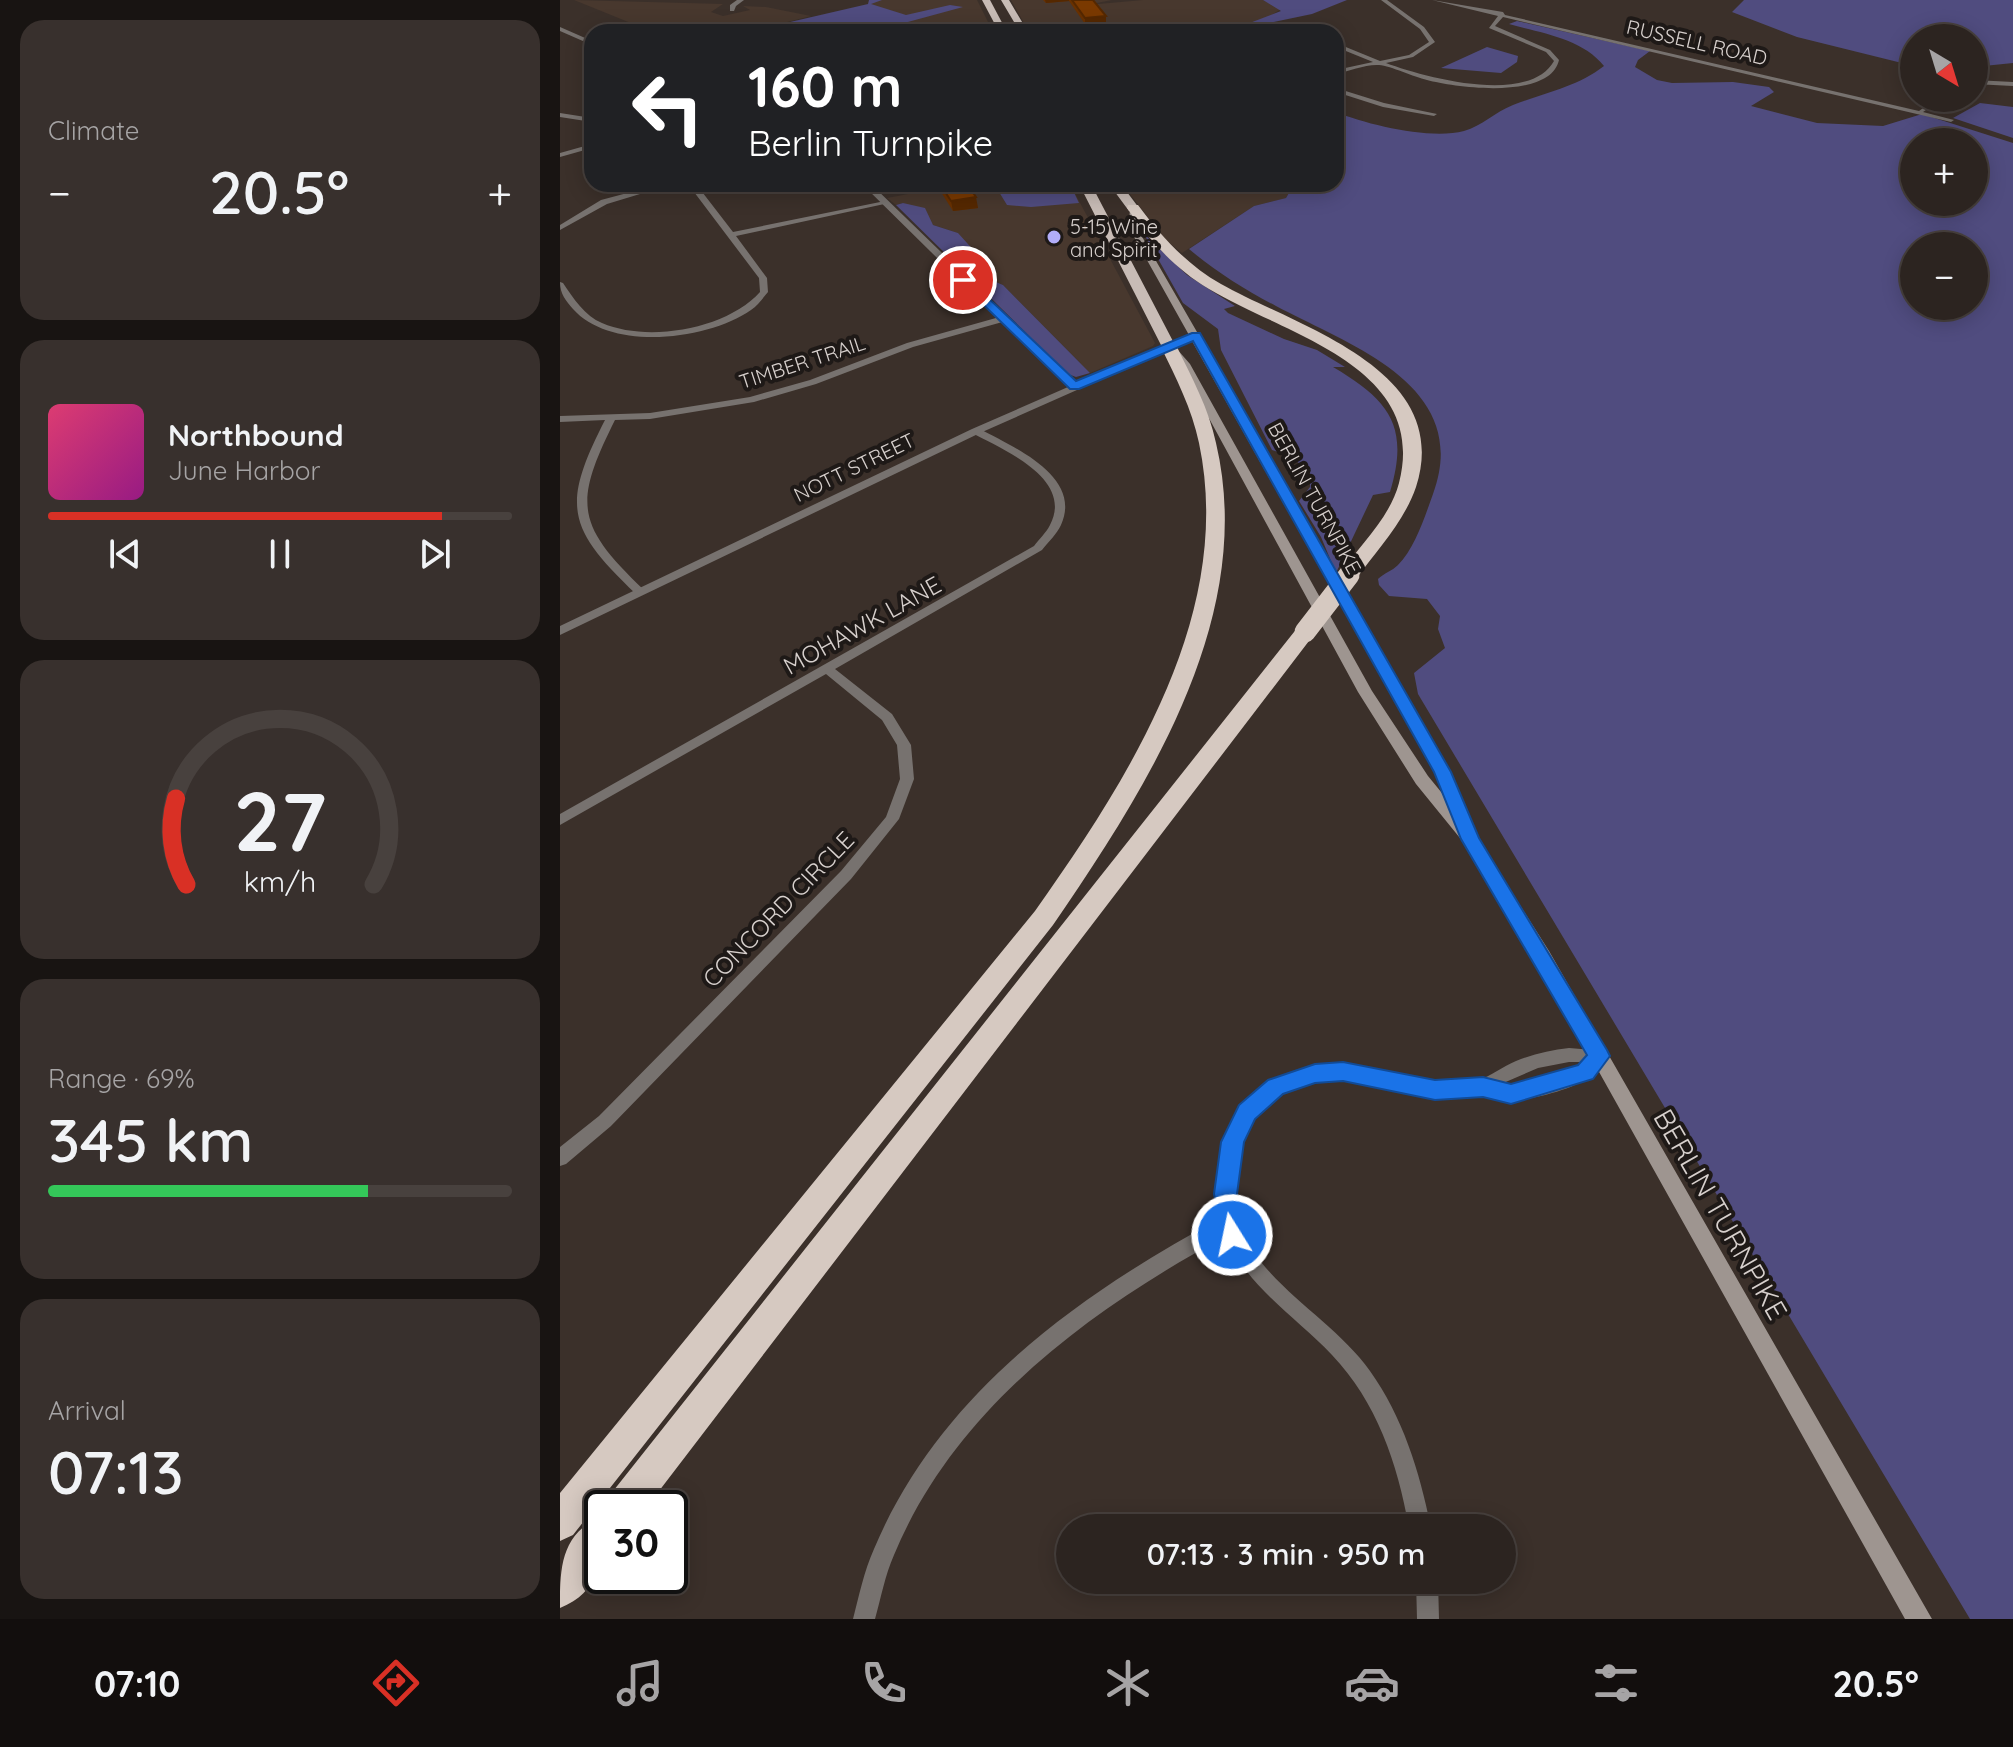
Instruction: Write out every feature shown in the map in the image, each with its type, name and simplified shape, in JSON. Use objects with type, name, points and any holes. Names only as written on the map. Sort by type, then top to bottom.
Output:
[{"type":"highway","points":[[986,0],[999,24]]},
{"type":"highway","points":[[1005,0],[1019,24]]},
{"type":"highway","name":"BERLIN TURNPIKE","points":[[1089,192],[1169,347]]},
{"type":"highway","name":"BERLIN TURNPIKE","points":[[1121,192],[1133,208]]},
{"type":"highway","points":[[637,1490],[1349,575],[1396,511],[1411,473],[1412,435],[1396,399],[1381,381],[1348,354],[1238,299],[1195,273],[1162,244],[1133,208]]},
{"type":"highway","points":[[560,1522],[1044,918],[1092,847],[1145,754],[1193,641],[1206,592],[1214,531],[1210,450],[1201,417],[1169,347]]},
{"type":"highway","points":[[560,1589],[584,1558]]},
{"type":"main road","name":"BERLIN TURNPIKE","points":[[1133,208],[1133,228],[1443,772],[1470,839]]},
{"type":"main road","points":[[1169,347],[1196,336]]},
{"type":"main road","name":"BERLIN TURNPIKE","points":[[1169,347],[1185,364],[1365,692],[1422,780],[1470,839],[1599,1056],[1919,1619]]},
{"type":"street","points":[[732,10],[733,5],[741,0]]},
{"type":"street","points":[[1344,70],[1411,56],[1432,42],[1422,28],[1384,0]]},
{"type":"street","name":"RUSSELL ROAD","points":[[1435,0],[1900,105]]},
{"type":"street","points":[[1344,48],[1410,76],[1471,87],[1506,86],[1537,80],[1553,71],[1557,61],[1548,51],[1491,27],[1503,14]]},
{"type":"street","points":[[560,29],[584,40]]},
{"type":"street","points":[[1988,81],[2013,84]]},
{"type":"street","points":[[1344,93],[1383,105],[1434,114]]},
{"type":"street","name":"RUSSELL ROAD","points":[[1928,112],[1951,120]]},
{"type":"street","points":[[560,115],[584,119]]},
{"type":"street","points":[[560,155],[584,148]]},
{"type":"street","points":[[560,228],[600,203],[640,192]]},
{"type":"street","points":[[560,285],[588,319],[612,330],[656,334],[709,325],[753,305],[765,288],[761,274],[698,192]]},
{"type":"street","points":[[874,192],[1074,387]]},
{"type":"street","points":[[731,235],[885,203]]},
{"type":"street","name":"TIMBER TRAIL","points":[[560,419],[611,419],[695,411],[768,396],[910,345],[1003,319]]},
{"type":"street","name":"NOTT STREET","points":[[560,631],[976,431],[1169,347]]},
{"type":"street","points":[[611,419],[583,476],[581,516],[601,555],[640,592]]},
{"type":"street","name":"MOHAWK LANE","points":[[560,820],[1023,559],[1056,526],[1061,499],[1050,477],[976,431]]},
{"type":"street","name":"CONCORD CIRCLE","points":[[560,1158],[605,1121],[846,875],[892,819],[907,779],[904,745],[881,711],[828,669]]},
{"type":"street","points":[[1417,1514],[1405,1466],[1373,1393],[1336,1343],[1253,1267],[1238,1246],[1229,1224],[1225,1194],[1233,1142],[1247,1112],[1276,1087],[1315,1074],[1343,1072],[1435,1090],[1483,1087],[1511,1094],[1585,1073],[1599,1056]]},
{"type":"street","points":[[864,1619],[877,1568],[903,1509],[968,1421],[1028,1359],[1092,1306],[1164,1258],[1229,1224]]},
{"type":"street","points":[[1427,1594],[1428,1619]]},
{"type":"shaded area","points":[[574,0],[723,4],[711,12],[723,16],[750,10],[743,6],[811,16],[779,24],[633,24]]},
{"type":"shaded area","points":[[869,0],[977,0],[989,24],[900,24],[912,18],[869,4]]},
{"type":"shaded area","points":[[869,0],[882,0],[871,4],[906,15],[950,5],[963,7],[900,24],[782,24],[868,4]]},
{"type":"shaded area","points":[[1011,0],[1112,0],[1087,5],[1143,0],[1263,0],[1281,9],[1251,24],[1024,24]]},
{"type":"shaded area","points":[[1263,0],[1347,0],[1312,14],[1264,24],[1247,24],[1281,11]]},
{"type":"shaded area","points":[[1744,0],[2013,0],[2013,63],[1988,66],[1988,24],[1900,24],[1900,63],[1797,37],[1732,12]]},
{"type":"shaded area","points":[[1517,21],[1650,51],[1638,60],[1635,67],[1657,80],[1672,83],[1733,82],[1769,87],[1774,92],[1751,106],[1817,123],[1883,126],[1922,114],[1966,128],[1900,128],[1900,216],[1988,216],[1988,135],[2013,143],[2013,1619],[1970,1619],[1418,694],[1414,673],[1445,648],[1438,629],[1440,616],[1427,599],[1389,596],[1379,585],[1378,579],[1398,565],[1410,550],[1433,494],[1441,456],[1436,424],[1420,397],[1397,374],[1368,354],[1253,293],[1189,249],[1254,206],[1286,198],[1289,192],[1344,192],[1344,115],[1400,130],[1435,134],[1464,131],[1500,111],[1560,89],[1604,66],[1572,43],[1509,24]]},
{"type":"shaded area","points":[[1487,47],[1518,56],[1517,62],[1501,73],[1441,68]]},
{"type":"shaded area","points":[[1988,104],[2013,107],[2013,138],[1988,128],[1953,118],[1964,112],[1988,112]]},
{"type":"shaded area","points":[[919,192],[1074,192],[1155,343],[1090,373],[1003,285],[979,275],[958,233],[933,225],[903,203],[896,205],[887,198]]},
{"type":"shaded area","points":[[999,192],[1074,192],[1079,203],[1031,207],[1007,205]]},
{"type":"shaded area","points":[[1128,192],[1289,192],[1286,198],[1254,206],[1182,253],[1166,240]]},
{"type":"shaded area","points":[[903,203],[925,208],[933,225],[958,233],[986,264],[980,275],[1003,285],[1090,373],[1076,377],[1068,374],[896,205]]},
{"type":"shaded area","points":[[1144,234],[1187,275],[1235,306],[1224,309],[1228,313],[1284,339],[1317,350],[1345,367],[1333,367],[1368,391],[1390,417],[1396,432],[1397,449],[1390,492],[1373,495],[1336,573],[1321,537],[1299,501],[1310,487],[1310,472],[1290,456],[1272,450],[1221,350],[1218,329],[1183,303]]},
{"type":"building","points":[[1072,0],[1093,0],[1106,16],[1085,18]]},
{"type":"building","points":[[945,192],[973,192],[976,197],[951,201]]},
{"type":"place","name":"5-15 Wine and Spirit","points":[[1054,237]]},
{"type":"route","points":[[963,280],[1074,387],[1196,336],[1443,772],[1470,839],[1543,956],[1599,1056],[1585,1073],[1511,1094],[1483,1087],[1459,1091],[1435,1090],[1343,1072],[1315,1074],[1288,1081],[1255,1102],[1241,1120],[1233,1142],[1225,1194],[1232,1235]]}]
